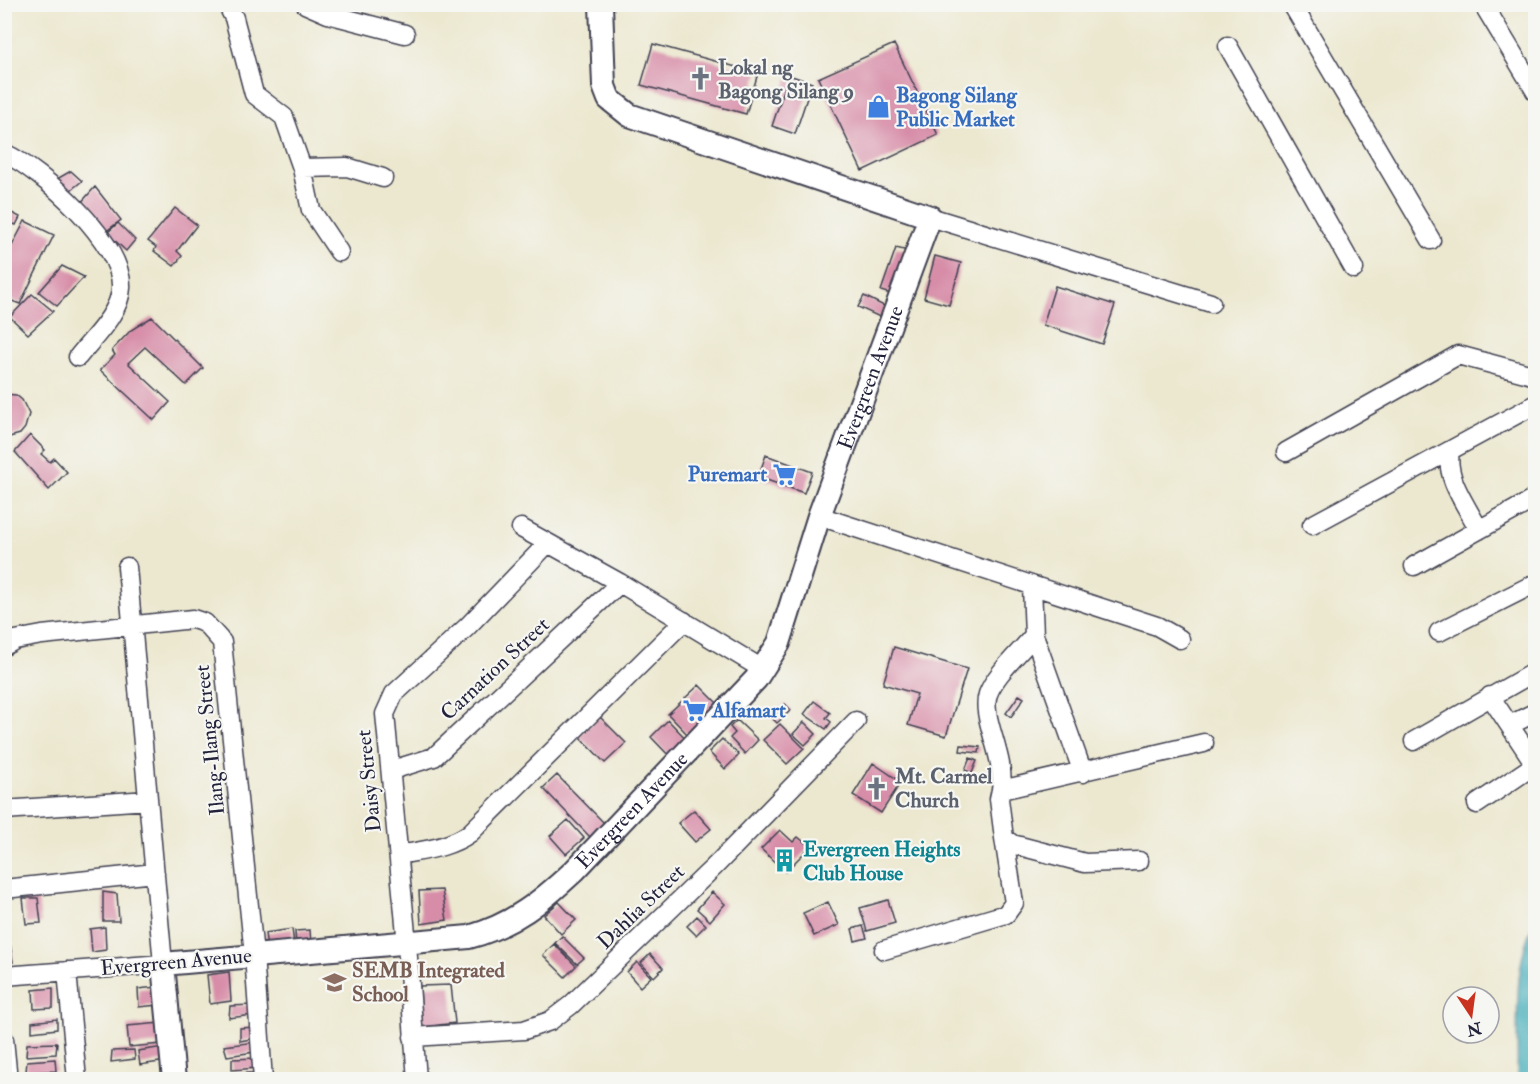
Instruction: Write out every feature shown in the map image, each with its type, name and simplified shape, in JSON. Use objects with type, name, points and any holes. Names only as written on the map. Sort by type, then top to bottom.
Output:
[{"type":"street","points":[[227,4],[239,37],[254,94],[284,117],[302,168],[311,210],[339,252]]},
{"type":"street","points":[[305,4],[328,14],[405,34]]},
{"type":"street","points":[[601,4],[606,94],[629,115],[930,217],[1211,303]]},
{"type":"street","points":[[1483,4],[1536,92]]},
{"type":"street","points":[[1293,6],[1431,240]]},
{"type":"street","points":[[1228,46],[1354,269]]},
{"type":"street","points":[[4,153],[38,172],[67,200],[99,237],[119,271],[121,288],[116,306],[78,357]]},
{"type":"street","points":[[302,168],[347,167],[383,178]]},
{"type":"street","name":"Evergreen Avenue","points":[[4,976],[469,937],[493,930],[514,920],[543,900],[575,870],[764,670],[779,643],[819,516],[930,217]]},
{"type":"street","points":[[1286,452],[1458,355],[1536,376]]},
{"type":"street","points":[[1312,525],[1536,404]]},
{"type":"street","points":[[1450,451],[1448,461],[1452,479],[1479,530]]},
{"type":"street","points":[[1414,566],[1536,498]]},
{"type":"street","points":[[819,516],[1157,626],[1180,639]]},
{"type":"street","points":[[521,528],[620,582],[764,670]]},
{"type":"street","name":"Daisy Street","points":[[417,1080],[392,770],[385,714],[394,694],[467,627],[548,543]]},
{"type":"street","points":[[127,567],[174,1080]]},
{"type":"street","name":"Carnation Street","points":[[392,770],[434,757],[620,582]]},
{"type":"street","points":[[1439,632],[1536,583]]},
{"type":"street","points":[[1032,586],[1034,635],[1083,773]]},
{"type":"street","name":"Ilang-Ilang Street","points":[[4,646],[15,640],[42,635],[194,619],[205,623],[222,642],[254,955],[263,1080]]},
{"type":"street","points":[[399,855],[458,842],[470,833],[684,621]]},
{"type":"street","points":[[884,950],[1006,914],[1012,908],[1014,903],[999,799],[1003,774],[997,744],[987,717],[989,693],[1034,635]]},
{"type":"street","points":[[1414,741],[1536,671]]},
{"type":"street","points":[[1477,804],[1535,764],[1490,696]]},
{"type":"street","points":[[1510,725],[1536,712]]},
{"type":"street","name":"Dahlia Street","points":[[413,1037],[524,1030],[550,1021],[715,866],[856,721]]},
{"type":"street","points":[[1001,790],[1083,773],[1204,743]]},
{"type":"street","points":[[4,810],[148,800]]},
{"type":"street","points":[[1005,838],[1012,844],[1085,863],[1139,861]]},
{"type":"street","points":[[4,889],[155,873]]},
{"type":"street","points":[[68,971],[78,1080]]},
{"type":"street","points":[[4,1039],[8,1080]]},
{"type":"water","points":[[1535,920],[1535,1079],[1517,1079],[1519,977],[1527,938]]},
{"type":"building","name":"Lokal ng Bagong Silang 9","points":[[653,44],[758,73],[746,114],[641,85]]},
{"type":"building","name":"Bagong Silang Public Market","points":[[894,44],[938,135],[862,171],[818,78]]},
{"type":"building","points":[[789,75],[812,83],[795,134],[772,126]]},
{"type":"building","points":[[71,171],[82,181],[67,193],[57,179]]},
{"type":"building","points":[[95,187],[121,220],[105,232],[79,205]]},
{"type":"building","points":[[175,208],[197,225],[177,251],[182,256],[174,266],[154,251],[156,247],[148,241]]},
{"type":"building","points":[[4,209],[20,217],[16,225],[4,220]]},
{"type":"building","points":[[25,221],[54,235],[20,304],[4,298],[4,261]]},
{"type":"building","points":[[118,223],[135,240],[126,251],[107,233]]},
{"type":"building","points":[[896,248],[908,251],[894,295],[881,291]]},
{"type":"building","points":[[935,256],[961,263],[949,305],[924,298]]},
{"type":"building","points":[[62,266],[84,277],[57,306],[39,292]]},
{"type":"building","points":[[1055,286],[1115,305],[1102,344],[1043,325]]},
{"type":"building","points":[[32,294],[53,311],[28,334],[10,317]]},
{"type":"building","points":[[864,296],[888,308],[882,318],[858,307]]},
{"type":"building","points":[[152,317],[203,368],[186,385],[145,347],[128,363],[170,402],[154,420],[100,370],[115,355],[112,350],[131,330]]},
{"type":"building","points":[[4,394],[16,395],[22,400],[29,414],[25,428],[20,434],[6,438]]},
{"type":"building","points":[[30,435],[45,450],[41,454],[50,462],[54,458],[67,472],[49,490],[15,452]]},
{"type":"building","name":"Puremart","points":[[766,455],[812,472],[804,493],[758,477]]},
{"type":"building","points":[[894,647],[967,669],[946,736],[908,725],[917,694],[883,684]]},
{"type":"building","name":"Alfamart","points":[[699,685],[719,705],[688,735],[668,714]]},
{"type":"building","points":[[1019,695],[1024,698],[1011,717],[1006,713]]},
{"type":"building","points":[[814,701],[830,713],[826,718],[831,722],[826,729],[804,714]]},
{"type":"building","points":[[785,704],[791,710],[777,723],[771,717]]},
{"type":"building","points":[[599,716],[626,743],[605,763],[579,736]]},
{"type":"building","points":[[668,720],[690,743],[673,760],[651,737]]},
{"type":"building","points":[[737,720],[758,740],[745,754],[730,738],[735,733],[730,727]]},
{"type":"building","points":[[804,722],[816,734],[805,745],[793,734]]},
{"type":"building","points":[[780,724],[804,748],[787,764],[763,740]]},
{"type":"building","points":[[722,739],[739,755],[725,769],[709,752]]},
{"type":"building","points":[[961,745],[980,747],[979,753],[960,751]]},
{"type":"building","points":[[970,758],[977,761],[972,773],[965,770]]},
{"type":"building","name":"Mt. Carmel Church","points":[[873,763],[901,782],[881,813],[853,795]]},
{"type":"building","points":[[557,775],[604,823],[590,837],[543,788]]},
{"type":"building","points":[[694,810],[711,829],[695,842],[678,823]]},
{"type":"building","points":[[568,820],[584,838],[566,854],[550,836]]},
{"type":"building","name":"Evergreen Heights Club House","points":[[780,830],[793,842],[798,837],[810,847],[785,872],[761,849]]},
{"type":"building","points":[[442,890],[447,920],[421,924],[419,891]]},
{"type":"building","points":[[103,892],[117,894],[119,921],[103,921]]},
{"type":"building","points":[[712,892],[725,904],[710,921],[697,909]]},
{"type":"building","points":[[23,898],[38,898],[41,923],[26,924]]},
{"type":"building","points":[[888,900],[895,923],[867,931],[860,908]]},
{"type":"building","points":[[559,902],[576,920],[561,934],[544,915]]},
{"type":"building","points":[[828,902],[839,925],[814,936],[803,913]]},
{"type":"building","points":[[697,916],[706,925],[696,935],[687,926]]},
{"type":"building","points":[[863,926],[867,938],[855,941],[852,929]]},
{"type":"building","points":[[105,927],[106,950],[92,952],[90,929]]},
{"type":"building","points":[[292,929],[294,944],[267,948],[265,933]]},
{"type":"building","points":[[8,930],[13,962],[4,963],[4,931]]},
{"type":"building","points":[[310,930],[311,945],[296,946],[295,931]]},
{"type":"building","points":[[562,936],[584,958],[577,964],[555,943]]},
{"type":"building","points":[[554,944],[576,966],[565,977],[543,955]]},
{"type":"building","points":[[650,954],[663,968],[654,977],[641,963]]},
{"type":"building","points":[[637,962],[651,977],[640,987],[627,972]]},
{"type":"building","points":[[229,972],[231,1001],[210,1004],[207,975]]},
{"type":"building","points":[[451,985],[455,1023],[422,1027],[420,986]]},
{"type":"building","points":[[156,987],[158,1005],[139,1007],[138,989]]},
{"type":"building","points":[[53,988],[53,1008],[34,1009],[33,990]]},
{"type":"building","points":[[252,1005],[253,1015],[229,1018],[230,1006]]},
{"type":"building","points":[[57,1019],[57,1029],[32,1032],[32,1022]]},
{"type":"building","points":[[161,1023],[162,1044],[129,1047],[127,1026]]},
{"type":"building","points":[[255,1027],[256,1038],[240,1041],[240,1028]]},
{"type":"building","points":[[256,1042],[255,1052],[227,1056],[224,1046]]},
{"type":"building","points":[[57,1043],[56,1054],[26,1056],[27,1044]]},
{"type":"building","points":[[164,1047],[166,1061],[140,1065],[138,1051]]},
{"type":"building","points":[[134,1050],[135,1059],[111,1062],[112,1051]]},
{"type":"building","points":[[257,1058],[257,1068],[232,1070],[232,1059]]},
{"type":"building","points":[[55,1059],[56,1071],[26,1072],[27,1061]]},
{"type":"building","points":[[259,1072],[260,1080],[237,1080],[236,1074]]},
{"type":"place","name":"Lokal ng Bagong Silang 9","points":[[700,79]]},
{"type":"place","name":"Bagong Silang Public Market","points":[[878,107]]},
{"type":"place","name":"Puremart","points":[[785,474]]},
{"type":"place","name":"Alfamart","points":[[694,710]]},
{"type":"place","name":"Mt. Carmel Church","points":[[877,788]]},
{"type":"place","name":"Evergreen Heights Club House","points":[[785,861]]},
{"type":"place","name":"SEMB Integrated School","points":[[334,982]]}]
